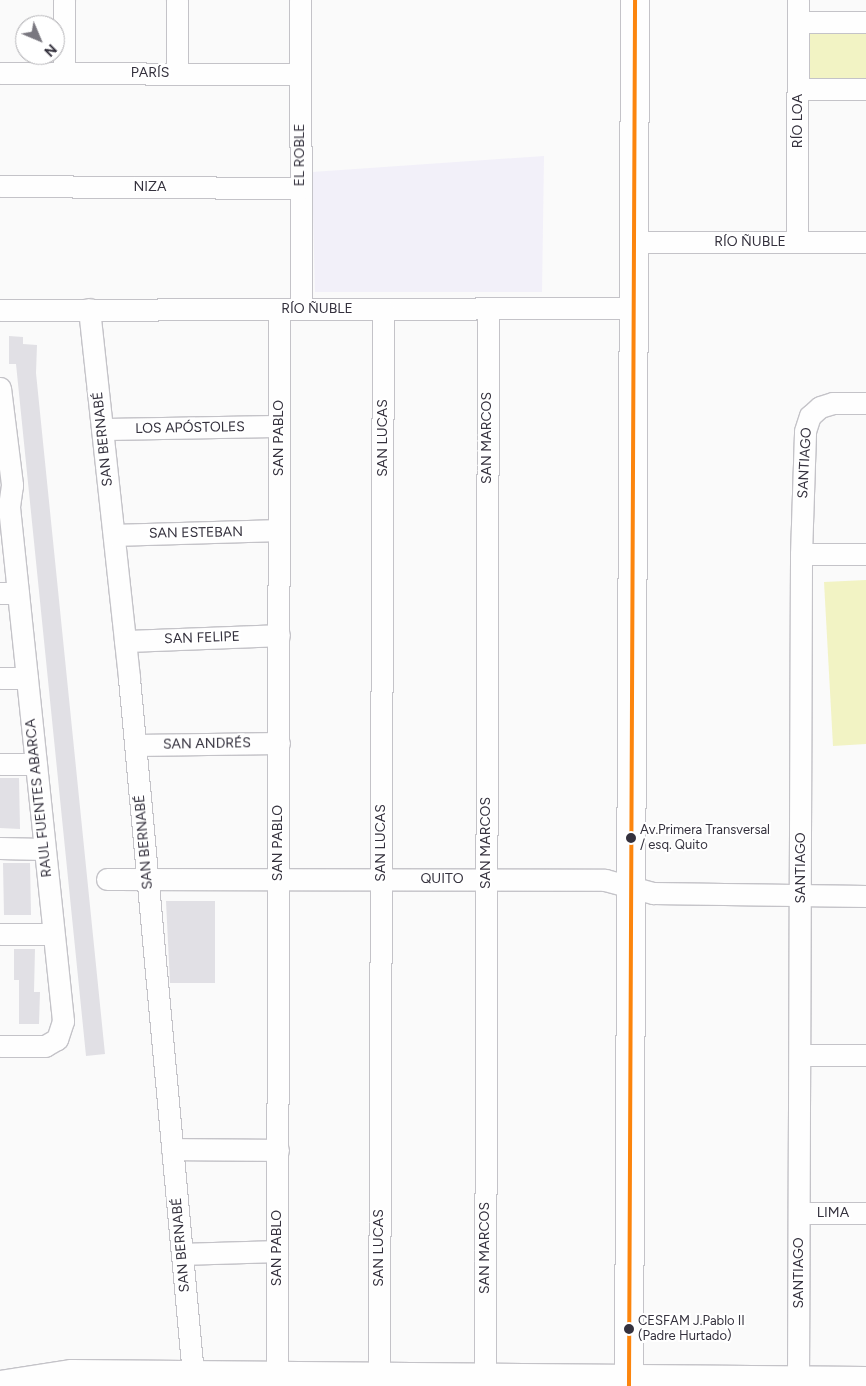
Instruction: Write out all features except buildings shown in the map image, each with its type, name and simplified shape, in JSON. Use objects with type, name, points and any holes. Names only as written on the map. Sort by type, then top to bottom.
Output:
[{"type":"main road","points":[[628,1382],[629,886],[635,0]]},
{"type":"main road","points":[[0,1366],[66,1378]]},
{"type":"main road","points":[[0,1385],[66,1378],[194,1376],[485,1378],[628,1382],[866,1381]]},
{"type":"street","points":[[64,0],[64,73]]},
{"type":"street","points":[[177,0],[178,73]]},
{"type":"street","name":"EL ROBLE","points":[[300,0],[300,309]]},
{"type":"street","name":"RÍO LOA","points":[[797,242],[798,0]]},
{"type":"street","points":[[798,22],[866,22]]},
{"type":"street","name":"PARÍS","points":[[0,73],[300,74]]},
{"type":"street","points":[[798,89],[866,89]]},
{"type":"street","name":"NIZA","points":[[0,186],[300,188]]},
{"type":"street","name":"RÍO ÑUBLE","points":[[633,242],[866,242]]},
{"type":"street","name":"RÍO ÑUBLE","points":[[0,310],[633,308]]},
{"type":"street","name":"SAN BERNABÉ","points":[[88,309],[125,641],[194,1376]]},
{"type":"street","name":"SAN PABLO","points":[[277,1376],[279,309]]},
{"type":"street","name":"SAN LUCAS","points":[[379,1377],[383,309]]},
{"type":"street","name":"SAN MARCOS","points":[[485,1378],[488,309]]},
{"type":"street","name":"RAUL FUENTES ABARCA","points":[[0,388],[12,485],[5,506],[9,593],[27,678],[63,1021],[61,1034],[45,1046],[0,1046]]},
{"type":"street","name":"SANTIAGO","points":[[798,1381],[801,554],[807,423],[815,411],[826,404],[866,403]]},
{"type":"street","name":"LOS APÓSTOLES","points":[[102,429],[279,426]]},
{"type":"street","name":"SAN ESTEBAN","points":[[114,535],[279,530]]},
{"type":"street","points":[[801,554],[866,554]]},
{"type":"street","name":"SAN FELIPE","points":[[125,641],[279,635]]},
{"type":"street","points":[[0,678],[27,678]]},
{"type":"street","name":"SAN ANDRÉS","points":[[135,745],[278,743]]},
{"type":"street","points":[[0,764],[36,764]]},
{"type":"street","points":[[0,848],[44,849]]},
{"type":"street","name":"QUITO","points":[[107,879],[605,880],[653,893],[866,896]]},
{"type":"street","points":[[0,934],[53,934]]},
{"type":"street","points":[[800,1054],[866,1055]]},
{"type":"street","points":[[172,1150],[278,1150]]},
{"type":"street","name":"LIMA","points":[[799,1213],[866,1213]]},
{"type":"street","points":[[182,1254],[277,1251]]},
{"type":"shaded area","points":[[544,156],[542,292],[315,292],[312,172]]},
{"type":"green space","points":[[810,28],[866,28],[866,83],[809,82]]},
{"type":"green space","points":[[866,580],[866,744],[833,746],[824,582]]},
{"type":"transit line","points":[[629,1386],[635,0]]},
{"type":"place","name":"Av.Primera Transversal / esq. Quito","points":[[631,838]]},
{"type":"place","name":"CESFAM J.Pablo II (Padre Hurtado)","points":[[629,1329]]}]
